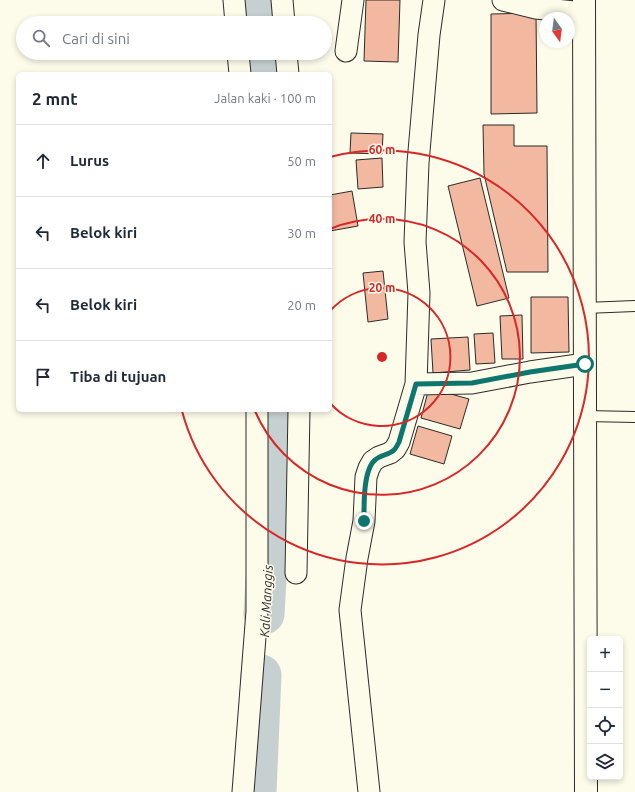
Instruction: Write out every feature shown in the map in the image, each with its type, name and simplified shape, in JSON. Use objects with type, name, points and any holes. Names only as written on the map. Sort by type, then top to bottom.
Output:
[{"type":"highway","points":[[584,7],[586,792]]},
{"type":"street","points":[[234,0],[235,16]]},
{"type":"street","points":[[282,0],[283,16]]},
{"type":"street","points":[[346,51],[353,0]]},
{"type":"street","points":[[369,792],[350,610],[364,521],[366,477],[373,462],[379,457],[395,449],[399,442],[416,384],[419,293],[415,242],[418,163],[428,35],[434,0]]},
{"type":"street","points":[[503,0],[536,8],[584,7]]},
{"type":"street","points":[[239,60],[240,72]]},
{"type":"street","points":[[287,60],[288,72]]},
{"type":"street","points":[[416,384],[472,383],[530,372],[585,364]]},
{"type":"street","points":[[243,792],[257,611],[257,412]]},
{"type":"street","points":[[296,573],[300,412]]},
{"type":"lane","points":[[585,308],[635,306]]},
{"type":"lane","points":[[585,416],[635,417]]},
{"type":"building","points":[[366,0],[400,0],[398,62],[364,61]]},
{"type":"building","points":[[536,13],[537,113],[491,114],[491,14]]},
{"type":"building","points":[[483,125],[514,125],[514,146],[547,146],[548,272],[507,272],[484,174]]},
{"type":"building","points":[[351,133],[383,134],[382,154],[350,153]]},
{"type":"building","points":[[382,158],[383,187],[358,189],[356,160]]},
{"type":"building","points":[[480,178],[509,298],[477,306],[448,186]]},
{"type":"building","points":[[352,191],[358,226],[332,231],[332,195]]},
{"type":"building","points":[[383,271],[388,319],[368,322],[363,273]]},
{"type":"building","points":[[531,297],[568,297],[569,352],[531,353]]},
{"type":"building","points":[[522,315],[523,359],[502,359],[500,316]]},
{"type":"building","points":[[493,333],[495,363],[476,364],[474,334]]},
{"type":"building","points":[[468,337],[470,370],[433,373],[431,339]]},
{"type":"building","points":[[429,388],[469,399],[460,429],[421,418]]},
{"type":"building","points":[[418,426],[452,436],[444,464],[410,454]]},
{"type":"waterway","name":"Kali Manggis","points":[[256,0],[257,16]]},
{"type":"waterway","name":"Kali Manggis","points":[[261,60],[262,72]]},
{"type":"waterway","name":"Kali Manggis","points":[[264,614],[276,412]]},
{"type":"waterway","name":"Kali Manggis","points":[[256,792],[261,675]]},
{"type":"route","points":[[364,521],[366,477],[369,468],[379,457],[395,449],[399,442],[416,384],[472,383],[530,372],[585,364]]}]
